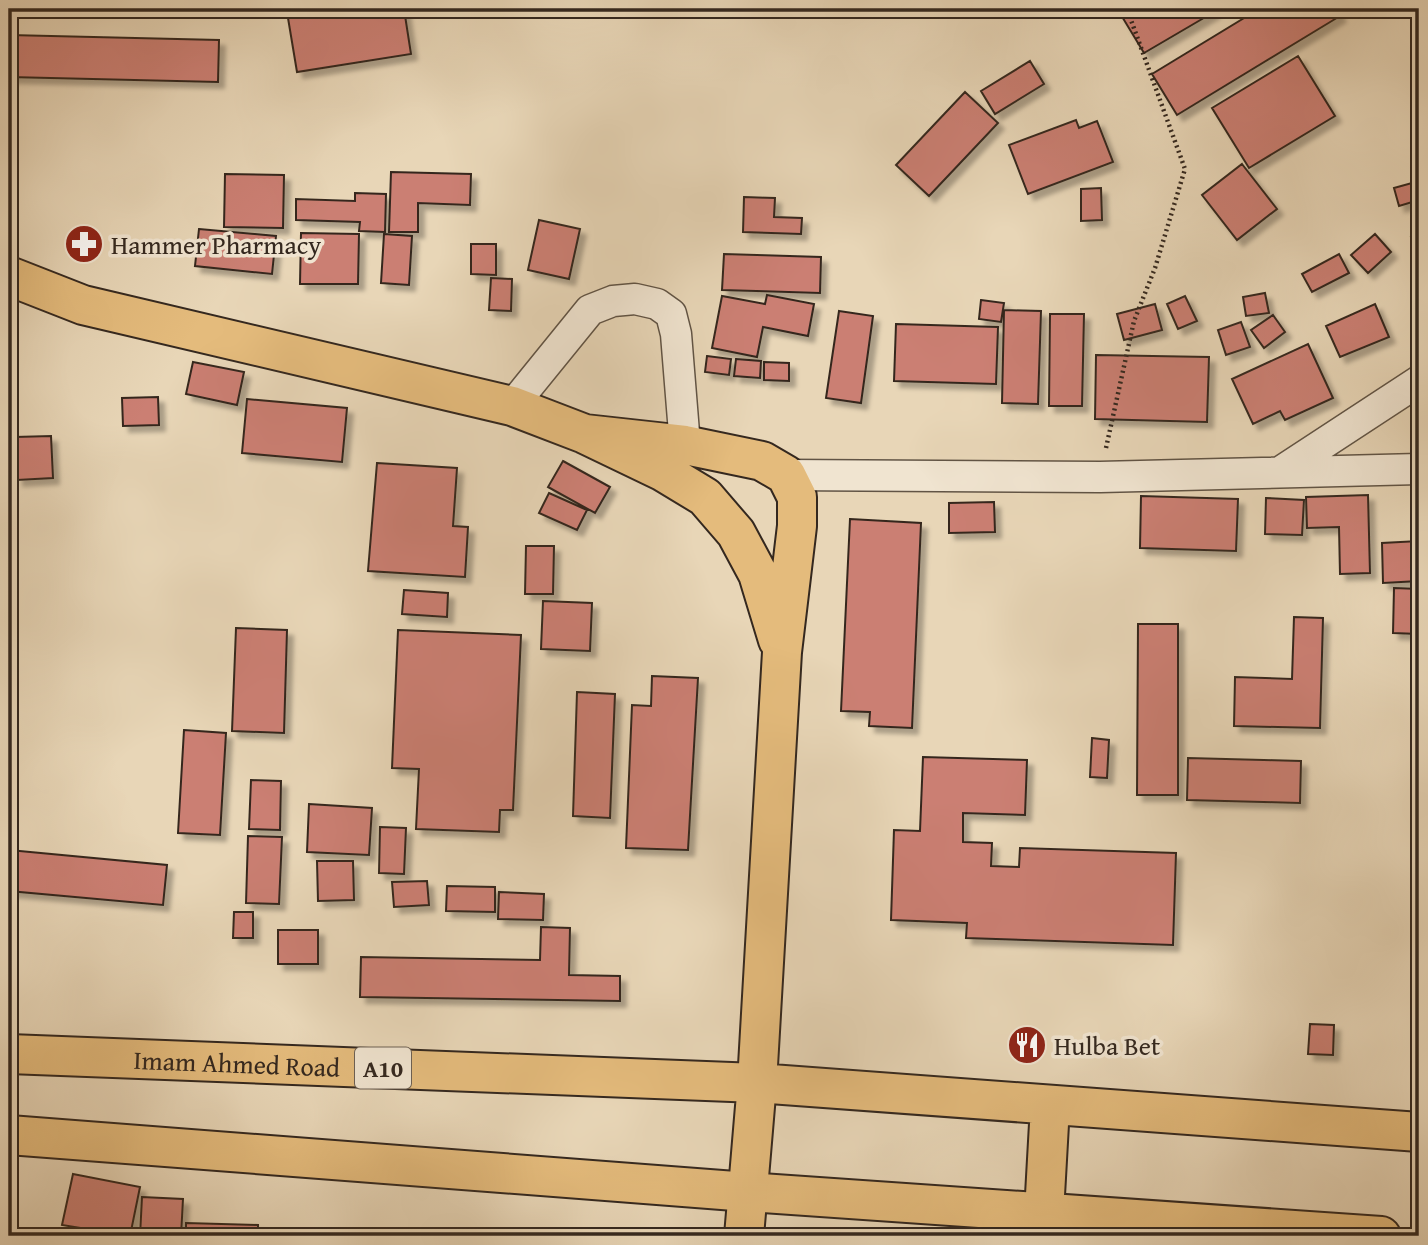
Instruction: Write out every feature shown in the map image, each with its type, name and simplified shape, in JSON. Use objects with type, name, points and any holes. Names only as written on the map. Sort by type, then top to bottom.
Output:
[{"type":"main road","points":[[9,276],[83,306],[512,406],[585,434],[662,471],[705,497],[736,533],[758,574],[782,652]]},
{"type":"main road","points":[[585,434],[685,445],[762,461],[786,475],[797,497],[797,526],[782,652],[757,1083],[744,1236]]},
{"type":"main road","name":"Imam Ahmed Road","points":[[9,1054],[757,1083],[1419,1132]]},
{"type":"main road","points":[[1044,1213],[1049,1105]]},
{"type":"main road","points":[[9,1136],[748,1192],[1381,1236]]},
{"type":"street","points":[[512,406],[590,310],[613,302],[635,299],[657,304],[671,314],[676,334],[685,445]]},
{"type":"street","points":[[1280,472],[1419,381]]},
{"type":"street","points":[[786,475],[1100,477],[1419,469]]},
{"type":"path","points":[[1100,477],[1134,321],[1155,268],[1185,169],[1127,9]]},
{"type":"building","points":[[305,9],[404,9],[411,54],[297,72],[287,12]]},
{"type":"building","points":[[1212,9],[1214,12],[1144,53],[1118,10]]},
{"type":"building","points":[[1259,9],[1336,9],[1340,16],[1177,115],[1152,74]]},
{"type":"building","points":[[9,35],[219,40],[218,82],[9,77]]},
{"type":"building","points":[[1298,56],[1335,116],[1249,168],[1212,108]]},
{"type":"building","points":[[1030,61],[1044,84],[995,114],[981,91]]},
{"type":"building","points":[[965,92],[998,123],[929,196],[896,165]]},
{"type":"building","points":[[1076,120],[1079,128],[1097,121],[1113,162],[1028,194],[1009,145]]},
{"type":"building","points":[[1242,164],[1277,209],[1237,240],[1202,195]]},
{"type":"building","points":[[391,172],[471,174],[470,205],[418,203],[418,232],[389,232]]},
{"type":"building","points":[[225,174],[284,175],[283,228],[224,227]]},
{"type":"building","points":[[1419,181],[1419,200],[1399,206],[1394,188]]},
{"type":"building","points":[[1101,188],[1102,220],[1081,221],[1081,189]]},
{"type":"building","points":[[355,193],[386,194],[385,232],[359,231],[360,222],[296,220],[296,199],[355,201]]},
{"type":"building","points":[[744,197],[775,198],[774,217],[802,218],[801,234],[743,232]]},
{"type":"building","points":[[539,220],[580,229],[569,279],[528,270]]},
{"type":"building","points":[[199,229],[276,236],[272,274],[195,266]]},
{"type":"building","points":[[301,233],[359,234],[358,284],[300,284]]},
{"type":"building","points":[[1419,233],[1419,256],[1411,237]]},
{"type":"building","points":[[384,234],[412,236],[409,285],[381,283]]},
{"type":"building","points":[[1375,234],[1391,252],[1368,273],[1351,255]]},
{"type":"building","points":[[471,244],[496,244],[496,275],[471,274]]},
{"type":"building","points":[[724,254],[821,257],[820,293],[722,290]]},
{"type":"building","points":[[1339,254],[1349,273],[1312,292],[1302,274]]},
{"type":"building","points":[[491,278],[512,279],[511,311],[489,310]]},
{"type":"building","points":[[1265,293],[1269,313],[1246,316],[1243,297]]},
{"type":"building","points":[[767,295],[814,304],[808,336],[763,327],[757,357],[712,348],[722,296],[765,304]]},
{"type":"building","points":[[1185,296],[1197,321],[1178,329],[1167,304]]},
{"type":"building","points":[[981,300],[1004,303],[1001,322],[979,319]]},
{"type":"building","points":[[1155,304],[1162,330],[1124,340],[1117,314]]},
{"type":"building","points":[[1375,304],[1389,337],[1340,357],[1326,326]]},
{"type":"building","points":[[1004,310],[1041,311],[1038,404],[1002,403]]},
{"type":"building","points":[[839,311],[873,316],[861,403],[826,398]]},
{"type":"building","points":[[1050,314],[1084,314],[1082,406],[1049,406]]},
{"type":"building","points":[[1273,315],[1285,332],[1264,348],[1251,330]]},
{"type":"building","points":[[1241,322],[1250,347],[1226,355],[1218,330]]},
{"type":"building","points":[[896,324],[998,327],[996,384],[894,381]]},
{"type":"building","points":[[1308,344],[1333,398],[1285,420],[1280,411],[1253,424],[1232,379]]},
{"type":"building","points":[[1096,355],[1209,357],[1207,422],[1095,419]]},
{"type":"building","points":[[707,356],[731,359],[729,375],[705,372]]},
{"type":"building","points":[[736,359],[761,361],[760,378],[734,376]]},
{"type":"building","points":[[193,362],[244,372],[237,405],[186,394]]},
{"type":"building","points":[[764,362],[789,363],[789,381],[764,380]]},
{"type":"building","points":[[158,397],[159,425],[123,426],[122,398]]},
{"type":"building","points":[[247,399],[347,408],[342,462],[242,453]]},
{"type":"building","points":[[51,436],[53,478],[17,480],[15,437]]},
{"type":"building","points":[[563,461],[610,487],[595,513],[548,487]]},
{"type":"building","points":[[377,463],[457,468],[453,526],[468,527],[465,577],[368,571]]},
{"type":"building","points":[[549,493],[587,510],[577,530],[539,513]]},
{"type":"building","points":[[1368,495],[1370,573],[1340,574],[1339,527],[1307,528],[1306,497]]},
{"type":"building","points":[[1141,496],[1238,499],[1236,551],[1140,548]]},
{"type":"building","points":[[1266,498],[1304,500],[1302,535],[1265,534]]},
{"type":"building","points":[[994,502],[995,532],[949,533],[949,503]]},
{"type":"building","points":[[850,519],[921,523],[912,728],[869,726],[870,712],[841,711]]},
{"type":"building","points":[[1419,541],[1419,581],[1383,583],[1382,543]]},
{"type":"building","points":[[526,546],[554,546],[553,594],[525,594]]},
{"type":"building","points":[[1394,588],[1419,589],[1419,634],[1393,633]]},
{"type":"building","points":[[404,590],[448,593],[447,617],[402,614]]},
{"type":"building","points":[[543,601],[592,603],[590,651],[541,649]]},
{"type":"building","points":[[1294,617],[1323,618],[1320,728],[1234,726],[1235,677],[1292,679]]},
{"type":"building","points":[[1138,624],[1178,624],[1178,795],[1137,795]]},
{"type":"building","points":[[236,628],[287,630],[284,733],[232,731]]},
{"type":"building","points":[[398,630],[521,635],[513,810],[500,810],[499,832],[416,829],[419,769],[392,768]]},
{"type":"building","points":[[652,676],[698,678],[688,850],[626,848],[632,705],[651,706]]},
{"type":"building","points":[[577,692],[615,694],[610,818],[573,816]]},
{"type":"building","points":[[184,730],[226,733],[220,835],[178,833]]},
{"type":"building","points":[[1092,738],[1109,740],[1107,778],[1090,777]]},
{"type":"building","points":[[923,757],[1027,760],[1025,815],[963,813],[963,842],[992,843],[991,866],[1019,867],[1020,848],[1176,853],[1173,945],[966,938],[967,923],[891,920],[894,830],[920,831]]},
{"type":"building","points":[[1188,758],[1301,761],[1300,803],[1187,800]]},
{"type":"building","points":[[251,780],[281,781],[280,830],[249,829]]},
{"type":"building","points":[[309,804],[372,808],[369,855],[307,852]]},
{"type":"building","points":[[380,827],[406,828],[404,874],[379,873]]},
{"type":"building","points":[[248,836],[282,837],[279,904],[246,903]]},
{"type":"building","points":[[9,850],[167,865],[163,905],[9,891]]},
{"type":"building","points":[[317,861],[353,861],[354,900],[318,901]]},
{"type":"building","points":[[427,881],[429,905],[394,907],[392,882]]},
{"type":"building","points":[[447,886],[495,887],[495,912],[446,911]]},
{"type":"building","points":[[499,892],[544,894],[543,920],[498,919]]},
{"type":"building","points":[[234,912],[253,912],[253,938],[233,938]]},
{"type":"building","points":[[541,927],[570,928],[569,975],[620,976],[620,1001],[360,997],[361,957],[540,960]]},
{"type":"building","points":[[278,930],[318,930],[318,964],[278,964]]},
{"type":"building","points":[[1310,1024],[1334,1025],[1333,1055],[1308,1054]]},
{"type":"building","points":[[73,1174],[140,1187],[130,1236],[62,1225]]},
{"type":"building","points":[[142,1197],[183,1199],[181,1236],[140,1236]]},
{"type":"building","points":[[186,1223],[258,1225],[258,1236],[186,1236]]},
{"type":"place","name":"Hammer Pharmacy","points":[[84,244]]},
{"type":"place","name":"Hulba Bet","points":[[1027,1045]]}]
